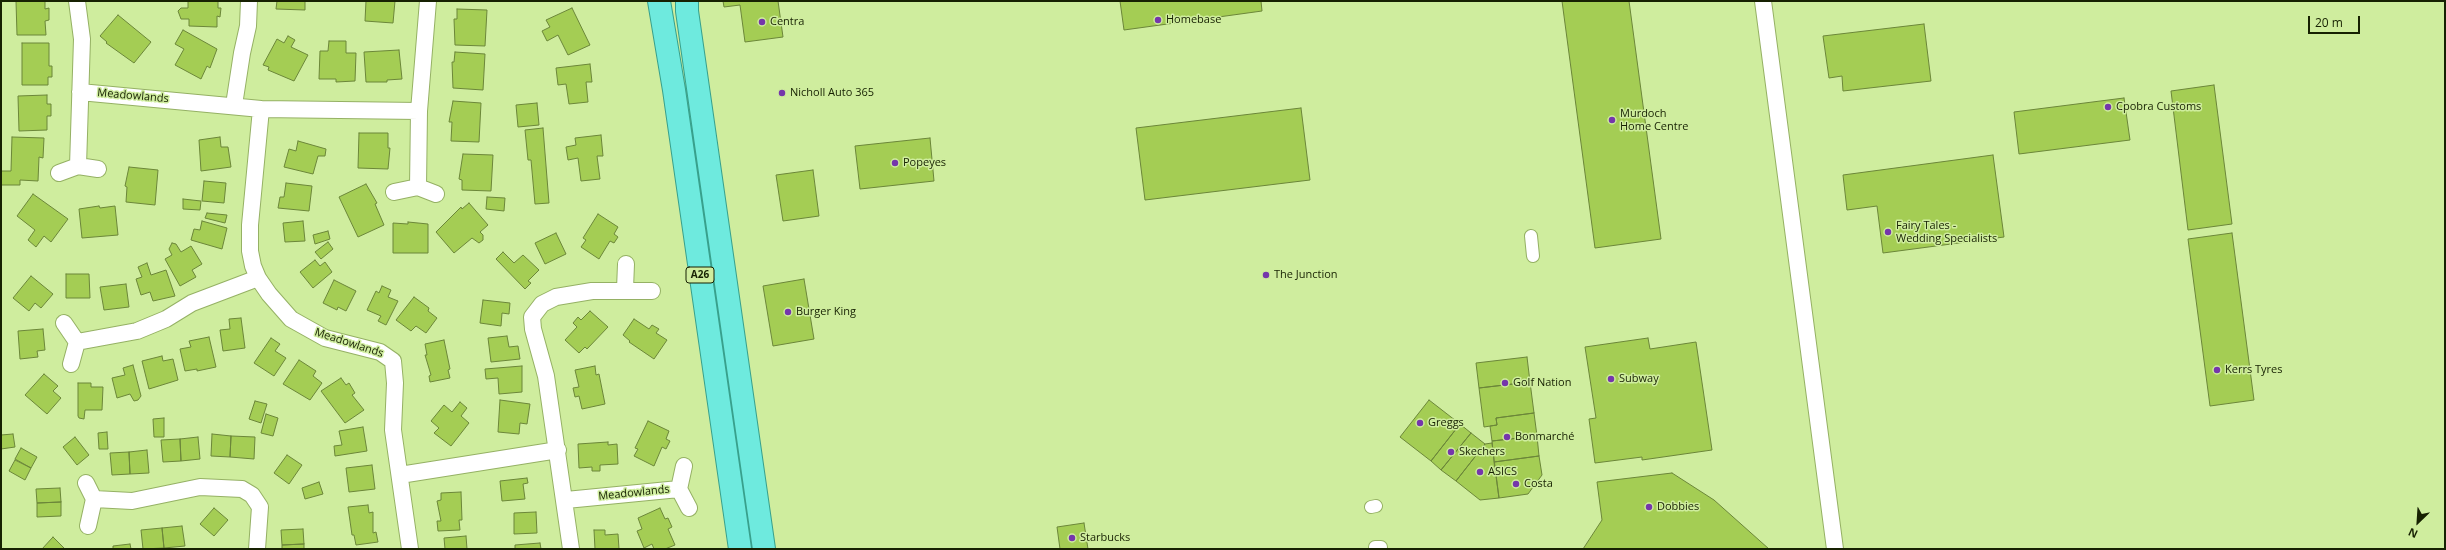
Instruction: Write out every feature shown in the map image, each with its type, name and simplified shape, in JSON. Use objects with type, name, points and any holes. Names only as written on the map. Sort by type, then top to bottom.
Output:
[{"type":"highway","name":"A26","points":[[659,1],[674,90],[740,549]]},
{"type":"highway","name":"A26","points":[[688,1],[687,11],[764,549]]},
{"type":"street","points":[[77,1],[82,39],[78,166]]},
{"type":"street","points":[[234,105],[248,26],[248,1]]},
{"type":"street","points":[[418,187],[420,111],[428,1]]},
{"type":"street","points":[[1763,1],[1835,549]]},
{"type":"street","name":"Meadowlands","points":[[80,92],[234,105],[261,109],[420,111]]},
{"type":"street","name":"Meadowlands","points":[[261,109],[250,225],[250,251],[258,278],[281,308],[303,327],[325,338],[380,352],[393,361],[395,383],[393,430],[410,549]]},
{"type":"street","points":[[59,173],[78,166],[98,169]]},
{"type":"street","points":[[394,192],[418,187],[436,194]]},
{"type":"street","points":[[1531,236],[1533,256]]},
{"type":"street","points":[[625,290],[626,264]]},
{"type":"street","points":[[77,342],[137,331],[166,319],[192,303],[258,278]]},
{"type":"street","points":[[571,549],[566,500],[546,376],[532,329],[532,317],[542,304],[556,298],[592,291],[652,291]]},
{"type":"street","points":[[64,323],[77,342],[72,364]]},
{"type":"street","points":[[400,475],[558,450]]},
{"type":"street","name":"Meadowlands","points":[[684,466],[679,488],[689,508]]},
{"type":"street","points":[[86,483],[94,499],[88,526]]},
{"type":"street","points":[[94,499],[132,501],[200,487],[216,486],[242,489],[252,495],[260,507],[257,549]]},
{"type":"street","name":"Meadowlands","points":[[566,500],[679,488]]},
{"type":"building","points":[[16,1],[45,1],[45,9],[49,8],[49,20],[45,21],[46,35],[17,35]]},
{"type":"building","points":[[188,1],[218,1],[218,8],[221,8],[220,17],[217,16],[217,27],[189,26],[189,19],[181,19],[178,11],[181,8],[188,8]]},
{"type":"building","points":[[277,1],[305,1],[305,10],[276,9]]},
{"type":"building","points":[[366,1],[395,1],[393,23],[365,21]]},
{"type":"building","name":"Centra","points":[[723,1],[778,1],[783,37],[745,42],[740,5],[724,7]]},
{"type":"building","name":"Homebase","points":[[1120,1],[1261,1],[1262,11],[1124,30]]},
{"type":"building","name":"Murdoch Home Centre","points":[[1562,1],[1629,1],[1661,239],[1595,248]]},
{"type":"building","points":[[572,8],[590,45],[568,55],[558,35],[547,41],[542,31],[550,27],[546,20]]},
{"type":"building","points":[[457,9],[487,10],[485,46],[455,45],[454,19],[457,19]]},
{"type":"building","points":[[118,15],[151,42],[134,63],[106,43],[107,42],[100,36]]},
{"type":"building","points":[[1924,24],[1931,81],[1843,91],[1842,76],[1829,78],[1823,36]]},
{"type":"building","points":[[183,30],[217,49],[210,68],[207,66],[201,79],[175,65],[184,49],[175,44]]},
{"type":"building","points":[[288,36],[295,40],[291,47],[308,55],[294,81],[268,70],[269,67],[263,65],[277,39],[284,43]]},
{"type":"building","points":[[329,41],[346,41],[346,53],[356,53],[355,81],[336,82],[336,79],[319,79],[320,51],[328,51]]},
{"type":"building","points":[[22,43],[49,43],[49,66],[52,66],[52,77],[48,77],[48,85],[22,85]]},
{"type":"building","points":[[399,50],[402,79],[387,80],[387,82],[366,82],[364,52]]},
{"type":"building","points":[[455,52],[485,54],[483,90],[453,88],[452,62],[454,62]]},
{"type":"building","points":[[590,64],[592,82],[586,82],[588,102],[569,104],[566,84],[558,85],[556,68]]},
{"type":"building","points":[[2214,85],[2232,224],[2188,230],[2171,91]]},
{"type":"building","points":[[47,95],[47,104],[51,104],[51,116],[47,116],[47,130],[19,131],[18,96]]},
{"type":"building","points":[[2124,98],[2130,140],[2019,154],[2014,112]]},
{"type":"building","points":[[453,101],[481,103],[479,142],[451,141],[452,122],[449,122]]},
{"type":"building","points":[[537,103],[539,125],[518,127],[516,105]]},
{"type":"building","points":[[1301,108],[1310,180],[1145,200],[1136,128]]},
{"type":"building","points":[[543,128],[549,203],[535,204],[531,160],[528,160],[525,130]]},
{"type":"building","points":[[359,133],[388,133],[388,148],[390,148],[388,169],[358,168]]},
{"type":"building","points":[[601,135],[603,156],[597,156],[600,179],[581,181],[578,158],[568,160],[566,147],[576,145],[575,138]]},
{"type":"building","points":[[12,137],[44,138],[43,158],[39,157],[38,181],[20,180],[20,185],[1,185],[1,171],[11,171]]},
{"type":"building","points":[[220,137],[221,147],[228,147],[231,167],[201,171],[199,140]]},
{"type":"building","name":"Popeyes","points":[[930,138],[934,181],[860,189],[855,146]]},
{"type":"building","points":[[298,141],[326,149],[325,156],[318,156],[313,174],[284,167],[289,149],[296,151]]},
{"type":"building","points":[[463,154],[493,155],[491,191],[462,190],[462,180],[459,179]]},
{"type":"building","points":[[1993,155],[2004,237],[1883,253],[1877,206],[1847,210],[1843,175]]},
{"type":"building","points":[[129,167],[158,170],[155,205],[126,202],[127,187],[125,186]]},
{"type":"building","points":[[813,170],[819,216],[783,221],[776,175]]},
{"type":"building","points":[[204,181],[226,183],[224,203],[202,201]]},
{"type":"building","points":[[286,183],[312,186],[309,211],[278,208],[280,197],[284,197]]},
{"type":"building","points":[[366,184],[377,203],[375,204],[384,225],[358,237],[339,197]]},
{"type":"building","points":[[33,194],[68,219],[51,242],[44,236],[36,247],[28,240],[35,230],[17,216]]},
{"type":"building","points":[[487,197],[505,198],[504,211],[486,209]]},
{"type":"building","points":[[183,199],[201,201],[200,210],[183,209]]},
{"type":"building","points":[[469,203],[488,225],[480,232],[483,235],[483,240],[479,243],[472,238],[454,253],[436,232],[461,207],[462,209]]},
{"type":"building","points":[[99,206],[100,208],[115,206],[118,235],[82,238],[79,209]]},
{"type":"building","points":[[207,213],[227,215],[225,223],[205,218]]},
{"type":"building","points":[[598,214],[618,227],[614,234],[618,237],[614,243],[610,241],[599,259],[581,247],[586,240],[583,238]]},
{"type":"building","points":[[202,221],[227,228],[222,249],[191,240],[194,229],[200,230]]},
{"type":"building","points":[[303,221],[305,241],[285,242],[283,223]]},
{"type":"building","points":[[408,222],[428,224],[428,253],[393,253],[393,223],[408,224]]},
{"type":"building","points":[[328,231],[330,239],[315,244],[313,235]]},
{"type":"building","points":[[556,233],[566,254],[545,264],[535,243]]},
{"type":"building","points":[[2232,233],[2254,400],[2210,406],[2188,239]]},
{"type":"building","points":[[328,242],[333,249],[321,259],[315,252]]},
{"type":"building","points":[[172,243],[176,244],[181,252],[191,246],[202,264],[192,270],[196,277],[180,286],[165,259],[172,255],[169,249]]},
{"type":"building","points":[[503,252],[514,263],[523,255],[539,270],[528,281],[531,283],[525,289],[496,259]]},
{"type":"building","points":[[315,260],[320,266],[325,262],[332,272],[313,288],[300,272]]},
{"type":"building","points":[[147,263],[151,275],[166,270],[175,296],[153,301],[150,292],[141,295],[136,279],[142,277],[138,267]]},
{"type":"building","points":[[66,274],[89,274],[90,298],[66,298]]},
{"type":"building","points":[[31,276],[53,294],[41,308],[35,303],[29,311],[13,298]]},
{"type":"building","name":"Burger King","points":[[804,279],[814,339],[773,346],[763,286]]},
{"type":"building","points":[[334,280],[356,291],[346,311],[338,307],[337,310],[323,303]]},
{"type":"building","points":[[126,284],[129,307],[104,310],[100,287]]},
{"type":"building","points":[[382,286],[391,290],[388,297],[398,301],[386,325],[378,321],[381,316],[367,310],[376,291],[379,293]]},
{"type":"building","points":[[414,297],[429,308],[428,311],[437,318],[426,333],[416,326],[411,331],[396,320]]},
{"type":"building","points":[[483,300],[510,303],[509,314],[502,313],[501,326],[480,323]]},
{"type":"building","points":[[590,311],[608,327],[587,349],[585,347],[579,353],[565,340],[577,327],[573,323],[578,317],[581,320]]},
{"type":"building","points":[[241,318],[245,348],[223,351],[220,330],[230,329],[229,319]]},
{"type":"building","points":[[634,319],[649,329],[652,325],[659,329],[656,333],[667,340],[654,359],[629,342],[630,341],[623,335]]},
{"type":"building","points":[[43,329],[45,350],[37,351],[38,357],[20,359],[18,331]]},
{"type":"building","points":[[507,336],[509,347],[518,346],[520,359],[491,362],[488,338]]},
{"type":"building","points":[[209,337],[216,367],[197,371],[197,369],[185,371],[180,349],[191,347],[189,341]]},
{"type":"building","points":[[271,338],[280,344],[275,351],[286,358],[274,376],[254,363]]},
{"type":"building","points":[[1648,338],[1650,349],[1696,342],[1712,450],[1642,460],[1642,457],[1595,463],[1589,419],[1596,418],[1585,347]]},
{"type":"building","points":[[444,340],[450,369],[448,370],[450,378],[430,382],[429,376],[431,375],[425,355],[427,355],[425,344]]},
{"type":"building","points":[[162,356],[163,361],[173,359],[178,380],[149,389],[142,361]]},
{"type":"building","points":[[1527,357],[1530,382],[1479,388],[1476,363]]},
{"type":"building","points":[[299,360],[316,371],[313,376],[322,383],[310,400],[283,384]]},
{"type":"building","points":[[133,365],[141,396],[138,400],[134,401],[130,394],[117,398],[112,378],[125,375],[123,368]]},
{"type":"building","points":[[522,366],[522,392],[499,394],[498,378],[486,379],[485,369]]},
{"type":"building","points":[[595,366],[596,375],[599,374],[605,404],[582,409],[579,396],[575,397],[573,388],[579,387],[575,370]]},
{"type":"building","points":[[44,374],[58,386],[53,391],[61,398],[47,414],[25,395]]},
{"type":"building","points":[[341,378],[346,385],[349,383],[355,393],[352,395],[364,410],[345,423],[321,391]]},
{"type":"building","points":[[1530,382],[1534,413],[1496,418],[1497,425],[1484,427],[1479,388]]},
{"type":"building","points":[[78,383],[91,383],[91,387],[103,387],[102,410],[85,410],[84,419],[79,418],[78,416]]},
{"type":"building","points":[[500,400],[530,404],[527,424],[520,423],[519,434],[498,432]]},
{"type":"building","points":[[1429,400],[1460,424],[1431,461],[1400,437]]},
{"type":"building","points":[[255,401],[267,404],[261,423],[249,419]]},
{"type":"building","points":[[460,402],[467,408],[461,416],[469,423],[451,446],[434,433],[439,428],[431,421],[444,405],[452,412]]},
{"type":"building","points":[[1534,413],[1537,436],[1492,441],[1490,426],[1497,425],[1496,418]]},
{"type":"building","points":[[266,414],[278,418],[273,436],[261,433]]},
{"type":"building","points":[[164,418],[164,437],[154,437],[153,419]]},
{"type":"building","points":[[648,421],[669,431],[666,439],[670,441],[666,449],[662,447],[654,466],[634,456],[638,449],[635,448]]},
{"type":"building","points":[[1460,424],[1471,433],[1441,470],[1431,461]]},
{"type":"building","points":[[363,427],[367,451],[335,456],[334,446],[342,445],[339,431]]},
{"type":"building","points":[[107,432],[108,449],[99,449],[98,433]]},
{"type":"building","points":[[1471,433],[1485,444],[1456,481],[1441,470]]},
{"type":"building","points":[[13,434],[15,447],[1,449],[1,435]]},
{"type":"building","points":[[212,434],[231,436],[230,457],[211,456]]},
{"type":"building","points":[[231,436],[255,437],[254,459],[230,457]]},
{"type":"building","points":[[1537,436],[1539,456],[1494,462],[1492,441]]},
{"type":"building","points":[[75,437],[89,455],[77,465],[63,447]]},
{"type":"building","points":[[198,437],[200,459],[181,461],[180,439]]},
{"type":"building","points":[[180,439],[181,461],[163,462],[161,440]]},
{"type":"building","points":[[608,442],[608,445],[617,444],[618,464],[600,465],[600,471],[592,471],[592,467],[579,468],[578,444]]},
{"type":"building","name":"ASICS","points":[[1492,443],[1499,498],[1480,500],[1456,481],[1485,444]]},
{"type":"building","points":[[21,448],[37,457],[31,468],[15,459]]},
{"type":"building","points":[[147,450],[149,473],[130,474],[129,452]]},
{"type":"building","points":[[129,452],[130,474],[112,475],[110,453]]},
{"type":"building","points":[[287,455],[302,465],[289,484],[274,473]]},
{"type":"building","name":"Costa","points":[[1539,456],[1542,475],[1528,494],[1499,498],[1494,462]]},
{"type":"building","points":[[15,460],[31,468],[25,480],[9,471]]},
{"type":"building","points":[[372,465],[375,489],[349,492],[346,468]]},
{"type":"building","name":"Dobbies","points":[[1672,473],[1714,500],[1769,549],[1583,549],[1602,520],[1597,482]]},
{"type":"building","points":[[527,478],[528,483],[523,484],[525,499],[502,501],[500,481]]},
{"type":"building","points":[[319,482],[323,494],[305,499],[302,488]]},
{"type":"building","points":[[60,488],[61,502],[37,503],[36,489]]},
{"type":"building","points":[[461,492],[462,520],[459,520],[460,530],[438,531],[437,521],[441,521],[437,501],[441,500],[441,493]]},
{"type":"building","points":[[61,502],[61,516],[37,517],[37,503]]},
{"type":"building","points":[[368,505],[369,513],[373,512],[373,533],[376,532],[378,542],[356,545],[354,535],[352,535],[348,507]]},
{"type":"building","points":[[214,508],[228,520],[214,536],[200,524]]},
{"type":"building","points":[[660,508],[665,519],[668,518],[672,527],[668,529],[675,545],[665,549],[654,549],[652,544],[644,548],[637,531],[642,529],[638,518]]},
{"type":"building","points":[[536,512],[537,533],[514,534],[514,513]]},
{"type":"building","name":"Starbucks","points":[[1084,523],[1088,549],[1060,549],[1057,527]]},
{"type":"building","points":[[182,526],[185,546],[164,548],[162,528]]},
{"type":"building","points":[[162,528],[164,548],[143,549],[141,530]]},
{"type":"building","points":[[303,529],[304,544],[282,545],[281,530]]},
{"type":"building","points":[[594,530],[605,530],[605,535],[618,534],[619,549],[595,549]]},
{"type":"building","points":[[466,536],[467,549],[445,549],[444,538]]},
{"type":"building","points":[[53,537],[65,549],[42,549]]},
{"type":"building","points":[[540,543],[541,549],[515,549],[515,545]]},
{"type":"building","points":[[130,544],[131,549],[113,549],[113,546]]},
{"type":"building","points":[[304,544],[304,549],[282,549],[282,545]]},
{"type":"place","name":"Homebase","points":[[1158,20]]},
{"type":"place","name":"Centra","points":[[762,22]]},
{"type":"place","name":"Nicholl Auto 365","points":[[782,93]]},
{"type":"place","name":"Cpobra Customs","points":[[2108,107]]},
{"type":"place","name":"Murdoch Home Centre","points":[[1612,120]]},
{"type":"place","name":"Popeyes","points":[[895,163]]},
{"type":"place","name":"Fairy Tales - Wedding Specialists","points":[[1888,232]]},
{"type":"place","name":"The Junction","points":[[1266,275]]},
{"type":"place","name":"Burger King","points":[[788,312]]},
{"type":"place","name":"Kerrs Tyres","points":[[2217,370]]},
{"type":"place","name":"Subway","points":[[1611,379]]},
{"type":"place","name":"Golf Nation","points":[[1505,383]]},
{"type":"place","name":"Greggs","points":[[1420,423]]},
{"type":"place","name":"Bonmarché","points":[[1507,437]]},
{"type":"place","name":"Skechers","points":[[1451,452]]},
{"type":"place","name":"ASICS","points":[[1480,472]]},
{"type":"place","name":"Costa","points":[[1516,484]]},
{"type":"place","name":"Dobbies","points":[[1649,507]]},
{"type":"place","name":"Starbucks","points":[[1072,538]]}]
